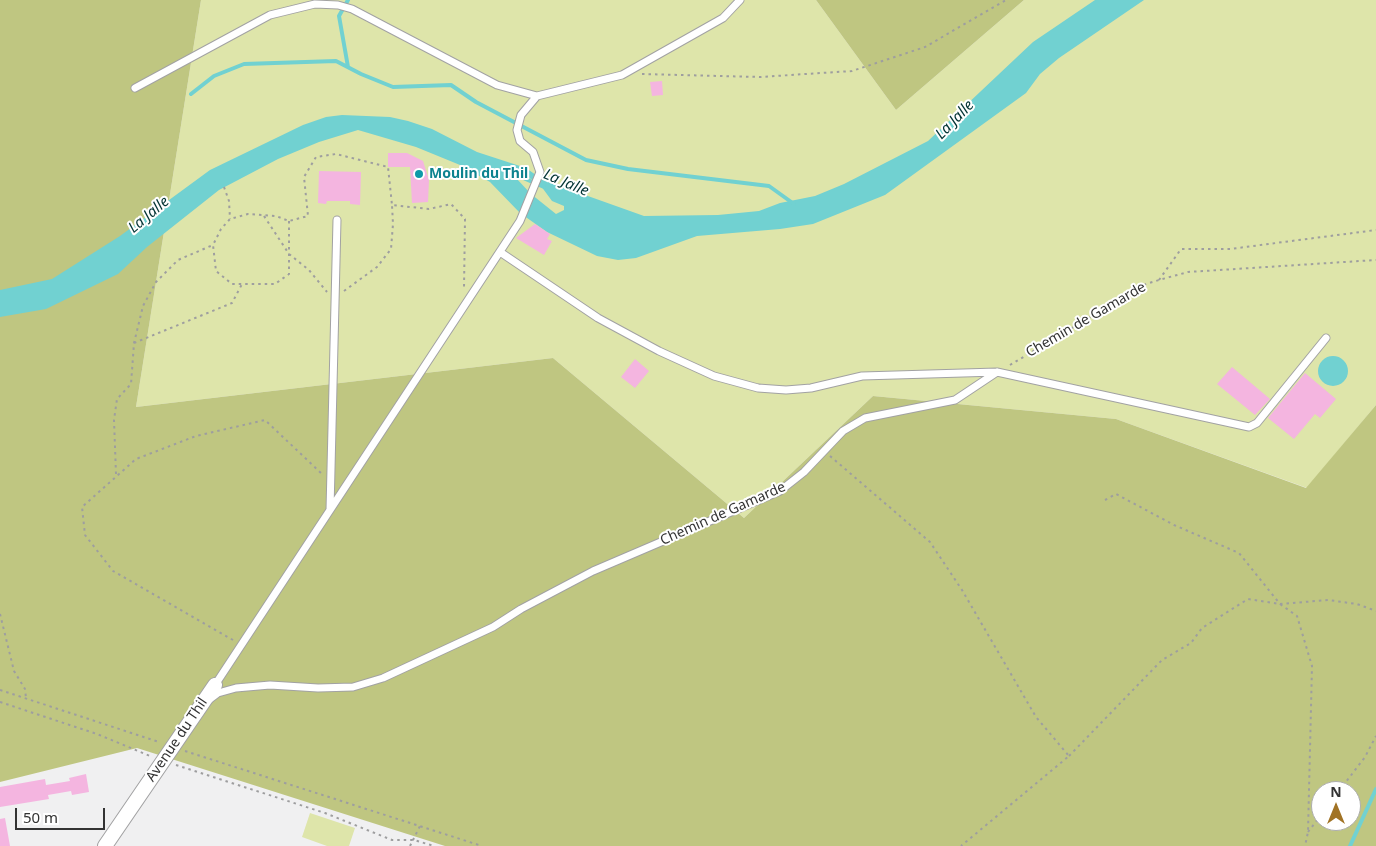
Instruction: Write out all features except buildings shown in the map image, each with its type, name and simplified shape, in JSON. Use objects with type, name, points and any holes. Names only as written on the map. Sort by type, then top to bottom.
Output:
[{"type":"street","name":"Avenue du Thil","points":[[105,846],[215,685]]},
{"type":"lane","points":[[135,88],[270,15],[315,4],[338,5],[352,9],[497,85],[537,96],[622,75],[723,18],[740,0]]},
{"type":"lane","points":[[215,685],[520,221],[540,172],[533,152],[520,141],[517,130],[521,115],[537,96]]},
{"type":"lane","points":[[330,511],[337,220]]},
{"type":"lane","points":[[500,252],[598,318],[659,351],[714,376],[758,388],[786,390],[811,388],[862,376],[997,372],[1249,426],[1257,423],[1326,338]]},
{"type":"lane","name":"Chemin de Gamarde","points":[[197,709],[218,693],[236,688],[270,685],[318,688],[353,687],[383,678],[493,627],[593,570],[780,491],[804,472],[843,430],[865,418],[955,400],[997,372]]},
{"type":"path","points":[[622,75],[760,77],[852,71],[925,47],[1006,0]]},
{"type":"path","points":[[289,221],[289,274],[275,284],[232,284],[216,271],[213,245],[221,229],[230,219],[248,214],[276,216],[289,221],[308,216],[304,177],[316,157],[336,154],[388,167],[392,205],[412,209],[429,209],[451,204],[465,219],[464,308]]},
{"type":"path","points":[[224,187],[229,201],[230,219]]},
{"type":"path","points":[[1159,280],[1181,249],[1230,249],[1376,230]]},
{"type":"path","points":[[116,475],[114,420],[117,399],[131,384],[134,343],[143,306],[156,282],[178,260],[213,245]]},
{"type":"path","name":"Chemin de Gamarde","points":[[997,372],[1138,288],[1159,280],[1188,272],[1376,260]]},
{"type":"path","points":[[134,343],[232,303],[242,284]]},
{"type":"path","points":[[242,644],[189,616],[114,571],[85,535],[82,507],[136,458],[231,426],[266,420],[330,482]]},
{"type":"path","points":[[824,451],[930,542],[962,590],[1036,717],[1068,756]]},
{"type":"path","points":[[1105,500],[1116,494],[1174,525],[1239,553],[1280,604],[1297,616],[1312,666],[1308,832],[1305,846]]},
{"type":"path","points":[[960,846],[1068,756],[1162,660],[1191,643],[1202,628],[1248,599],[1280,604],[1328,600],[1357,604],[1376,611]]},
{"type":"path","points":[[0,614],[14,671],[25,689],[26,698]]},
{"type":"path","points":[[0,690],[482,846]]},
{"type":"path","points":[[0,702],[98,734],[163,761],[325,813],[392,840],[414,840],[434,846]]},
{"type":"path","points":[[1347,781],[1365,757],[1376,736]]},
{"type":"path","points":[[410,846],[420,826]]},
{"type":"path","points":[[1308,832],[1311,828]]},
{"type":"green space","points":[[0,0],[201,0],[136,407],[553,358],[744,518],[873,396],[1116,419],[1306,488],[1376,405],[1376,846],[445,846],[137,748],[0,782]]},
{"type":"green space","points":[[201,0],[816,0],[896,110],[1024,0],[1376,0],[1376,405],[1307,488],[1116,419],[873,396],[744,518],[553,358],[136,407]]},
{"type":"green space","points":[[816,0],[1024,0],[896,110]]},
{"type":"green space","points":[[310,813],[355,828],[349,846],[327,846],[302,837]]},
{"type":"water","points":[[1095,0],[1144,0],[1059,58],[1040,74],[1026,93],[885,195],[813,224],[780,229],[697,236],[636,258],[618,260],[597,256],[547,232],[520,213],[490,182],[460,165],[416,147],[358,130],[319,142],[278,159],[219,190],[147,247],[118,274],[46,309],[0,317],[0,290],[52,279],[120,236],[210,170],[303,125],[326,117],[342,115],[390,117],[408,121],[432,129],[477,152],[526,168],[543,180],[644,216],[718,215],[759,211],[780,203],[815,196],[844,184],[928,141],[1033,42]],"holes":[[[521,172],[541,186],[552,201],[564,206],[564,210],[556,214],[531,194],[516,178]]]},
{"type":"water","points":[[1333,356],[1344,360],[1348,371],[1344,382],[1333,386],[1322,382],[1318,371],[1322,360]]},
{"type":"waterway","points":[[348,0],[339,16],[348,67]]},
{"type":"waterway","points":[[191,94],[214,76],[244,64],[336,61],[393,87],[451,85],[476,102],[586,160],[628,169],[769,186],[794,204]]},
{"type":"waterway","name":"La Jalle","points":[[514,174],[544,187]]},
{"type":"waterway","points":[[1350,846],[1376,789]]},
{"type":"place","name":"Moulin du Thil","points":[[419,174]]}]
